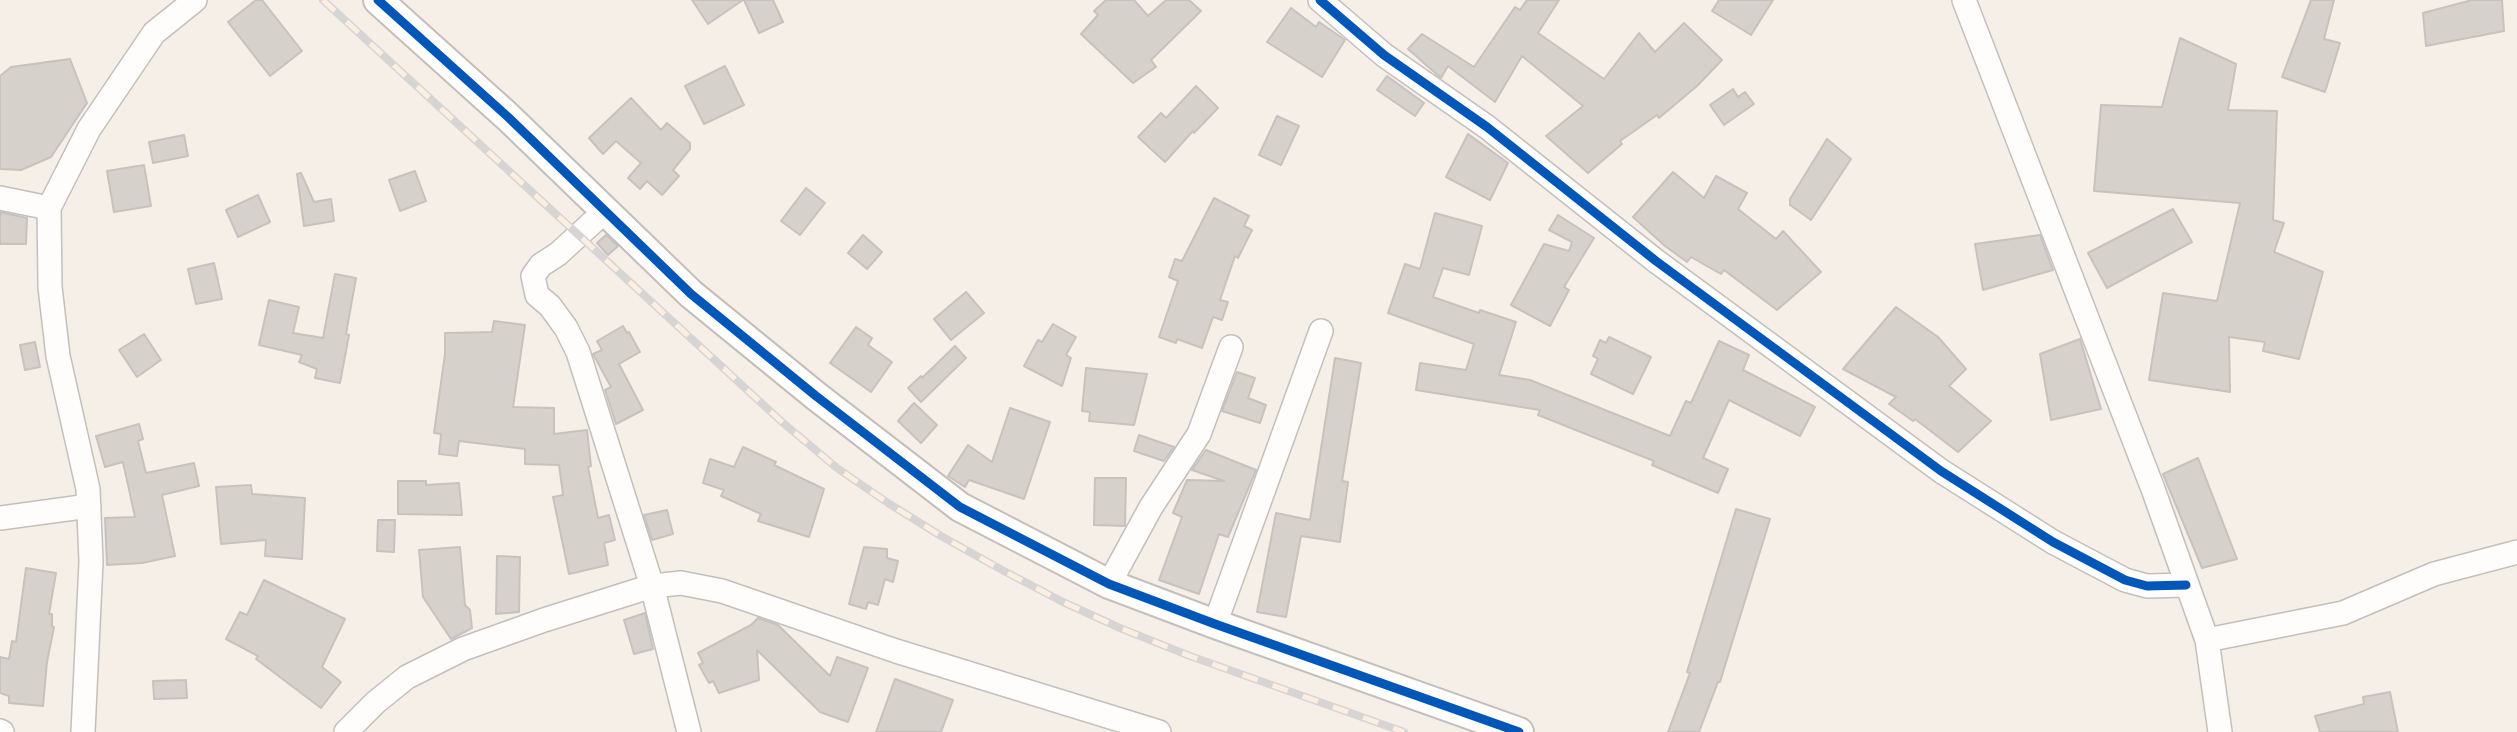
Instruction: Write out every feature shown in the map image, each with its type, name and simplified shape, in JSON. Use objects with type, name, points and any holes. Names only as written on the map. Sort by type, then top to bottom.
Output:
[{"type":"street","points":[[83,732],[91,562],[88,489],[58,356],[50,287],[49,208],[89,129],[155,33],[195,0]]},
{"type":"street","points":[[378,0],[508,117],[691,294],[816,396],[960,507],[1109,584],[1519,732]]},
{"type":"street","points":[[1320,0],[1384,55],[1487,127],[1656,261],[1941,471],[2053,542],[2125,580],[2147,586],[2186,585]]},
{"type":"street","points":[[1964,0],[2153,488],[2207,640],[2220,732]]},
{"type":"street","points":[[0,198],[49,208]]},
{"type":"street","points":[[605,211],[558,254],[541,265],[533,276],[537,295],[550,306],[566,328],[578,352],[652,586],[689,732]]},
{"type":"street","points":[[1214,624],[1321,331]]},
{"type":"street","points":[[1109,584],[1152,506],[1199,434],[1231,348]]},
{"type":"street","points":[[0,518],[89,506]]},
{"type":"street","points":[[2207,640],[2343,614],[2434,574],[2517,552]]},
{"type":"street","points":[[346,732],[376,702],[407,677],[463,649],[652,586],[681,583],[722,591],[896,651],[1128,720],[1159,732]]},
{"type":"building","points":[[256,0],[262,0],[302,51],[270,76],[228,22]]},
{"type":"building","points":[[692,0],[743,0],[708,24]]},
{"type":"building","points":[[744,0],[773,0],[783,22],[759,33]]},
{"type":"building","points":[[1106,0],[1134,0],[1148,16],[1166,0],[1189,0],[1201,11],[1151,60],[1156,67],[1133,83],[1081,34],[1098,15],[1094,11]]},
{"type":"building","points":[[1527,0],[1559,0],[1538,33],[1604,79],[1639,33],[1655,52],[1684,23],[1722,60],[1697,86],[1659,118],[1657,115],[1620,141],[1622,144],[1588,173],[1546,136],[1583,106],[1522,56],[1495,102],[1448,66],[1441,78],[1408,49],[1422,34],[1474,67],[1515,7],[1520,10]]},
{"type":"building","points":[[1719,0],[1773,0],[1751,35],[1712,11]]},
{"type":"building","points":[[2311,0],[2334,0],[2324,39],[2340,43],[2325,92],[2282,77]]},
{"type":"building","points":[[2472,0],[2502,0],[2504,31],[2426,46],[2423,13]]},
{"type":"building","points":[[1291,8],[1316,27],[1319,22],[1345,40],[1322,77],[1267,42]]},
{"type":"building","points":[[2180,38],[2236,64],[2228,110],[2277,111],[2273,220],[2284,223],[2274,252],[2323,272],[2299,359],[2263,351],[2265,342],[2229,337],[2230,392],[2149,380],[2163,293],[2217,301],[2240,203],[2094,191],[2101,105],[2162,107]]},
{"type":"building","points":[[70,59],[87,103],[51,157],[21,170],[0,169],[0,76],[11,67]]},
{"type":"building","points":[[725,66],[744,105],[704,124],[685,86]]},
{"type":"building","points":[[1387,76],[1424,103],[1415,116],[1377,90]]},
{"type":"building","points":[[1196,86],[1218,108],[1165,162],[1138,137],[1161,113],[1166,118]]},
{"type":"building","points":[[1733,89],[1738,97],[1745,92],[1754,104],[1724,125],[1710,105]]},
{"type":"building","points":[[631,98],[661,130],[667,123],[690,143],[690,149],[673,170],[679,176],[662,195],[647,181],[640,189],[628,178],[641,163],[616,141],[603,154],[589,138]]},
{"type":"building","points":[[1277,116],[1299,126],[1281,165],[1259,155]]},
{"type":"building","points":[[1468,134],[1508,163],[1490,200],[1446,177]]},
{"type":"building","points":[[184,135],[188,156],[153,163],[149,142]]},
{"type":"building","points":[[1827,139],[1851,159],[1811,220],[1790,205],[1790,199]]},
{"type":"building","points":[[144,165],[151,206],[114,212],[107,171]]},
{"type":"building","points":[[415,171],[426,201],[400,211],[389,180]]},
{"type":"building","points":[[1673,172],[1704,198],[1716,176],[1747,193],[1738,209],[1776,239],[1783,231],[1821,272],[1777,310],[1724,270],[1721,274],[1691,257],[1687,262],[1633,217]]},
{"type":"building","points":[[301,173],[314,202],[331,199],[334,221],[304,226],[297,174]]},
{"type":"building","points":[[806,188],[825,203],[800,235],[781,221]]},
{"type":"building","points":[[258,195],[270,222],[238,237],[226,210]]},
{"type":"building","points":[[1214,198],[1249,216],[1244,226],[1252,230],[1238,258],[1235,256],[1220,300],[1228,302],[1222,320],[1213,317],[1202,348],[1177,339],[1176,343],[1159,337],[1178,281],[1169,277],[1175,259],[1182,261]]},
{"type":"building","points":[[2173,209],[2192,242],[2107,288],[2088,253]]},
{"type":"building","points":[[0,212],[27,218],[26,244],[0,244]]},
{"type":"building","points":[[1435,213],[1482,226],[1469,275],[1443,268],[1433,297],[1516,322],[1499,375],[1530,380],[1670,436],[1686,401],[1691,403],[1719,341],[1749,355],[1743,370],[1815,407],[1800,436],[1729,400],[1703,458],[1728,469],[1718,493],[1652,465],[1654,461],[1538,415],[1540,410],[1416,390],[1420,363],[1466,370],[1474,344],[1388,313],[1405,264],[1420,269]]},
{"type":"building","points":[[1558,215],[1594,238],[1564,287],[1569,290],[1550,326],[1511,305],[1544,244],[1569,251],[1572,242],[1549,230]]},
{"type":"building","points":[[606,235],[618,246],[608,255],[597,243]]},
{"type":"building","points":[[863,235],[882,252],[867,269],[848,253]]},
{"type":"building","points":[[2040,235],[2053,270],[1983,290],[1975,244]]},
{"type":"building","points":[[214,263],[222,299],[196,304],[188,269]]},
{"type":"building","points":[[335,274],[356,278],[340,383],[315,378],[317,369],[299,362],[302,355],[259,345],[269,300],[299,307],[293,333],[323,338]]},
{"type":"building","points":[[966,292],[984,313],[951,340],[934,319]]},
{"type":"building","points":[[1896,307],[1938,337],[1966,369],[1949,386],[1991,421],[1958,452],[1915,419],[1913,421],[1889,404],[1896,397],[1843,369]]},
{"type":"building","points":[[494,321],[525,325],[513,407],[554,408],[554,434],[587,430],[591,466],[588,467],[598,518],[609,515],[615,540],[604,543],[608,565],[569,574],[553,497],[563,495],[559,465],[525,464],[525,449],[459,441],[457,456],[439,454],[441,434],[434,433],[445,354],[445,333],[492,332]]},
{"type":"building","points":[[1053,324],[1076,337],[1066,355],[1071,358],[1062,386],[1024,366],[1038,340],[1042,342]]},
{"type":"building","points":[[623,326],[640,352],[619,364],[643,410],[616,424],[605,390],[611,387],[593,354],[602,350],[597,341]]},
{"type":"building","points":[[856,327],[872,338],[868,345],[892,362],[871,392],[830,363]]},
{"type":"building","points":[[144,334],[161,360],[137,377],[119,350]]},
{"type":"building","points":[[1609,337],[1651,357],[1633,394],[1591,374],[1598,359],[1593,356],[1600,340],[1606,343]]},
{"type":"building","points":[[2080,339],[2101,409],[2051,420],[2040,354]]},
{"type":"building","points":[[35,342],[40,367],[25,370],[20,345]]},
{"type":"building","points":[[955,346],[966,358],[921,402],[908,388]]},
{"type":"building","points":[[1335,358],[1361,363],[1342,481],[1348,482],[1340,542],[1301,536],[1286,617],[1257,612],[1276,513],[1310,520]]},
{"type":"building","points":[[1086,368],[1147,374],[1134,425],[1089,421],[1090,412],[1082,411]]},
{"type":"building","points":[[1237,372],[1255,378],[1248,398],[1266,405],[1260,423],[1222,411]]},
{"type":"building","points":[[914,403],[937,425],[921,443],[898,421]]},
{"type":"building","points":[[1010,408],[1050,422],[1024,499],[969,480],[965,487],[948,476],[968,445],[992,462]]},
{"type":"building","points":[[139,424],[143,439],[138,441],[146,473],[194,463],[199,486],[162,495],[175,556],[142,563],[107,565],[105,518],[135,517],[123,462],[105,467],[96,436]]},
{"type":"building","points":[[1139,435],[1174,447],[1164,461],[1134,451]]},
{"type":"building","points":[[743,447],[824,489],[809,537],[758,521],[761,514],[721,496],[724,490],[703,483],[710,459],[734,467]]},
{"type":"building","points":[[1206,450],[1256,470],[1228,537],[1219,534],[1199,594],[1159,580],[1182,517],[1173,513],[1187,480],[1224,481],[1192,470]]},
{"type":"building","points":[[2198,458],[2237,559],[2202,568],[2163,474]]},
{"type":"building","points":[[1095,478],[1126,478],[1125,526],[1094,525]]},
{"type":"building","points":[[398,481],[426,481],[426,485],[459,483],[462,515],[398,514]]},
{"type":"building","points":[[251,485],[252,494],[305,498],[302,559],[265,556],[266,540],[221,544],[216,487]]},
{"type":"building","points":[[1736,509],[1770,519],[1720,682],[1699,732],[1668,732],[1690,673],[1687,672]]},
{"type":"building","points":[[667,510],[673,534],[652,540],[644,515]]},
{"type":"building","points":[[378,520],[395,520],[394,552],[377,551]]},
{"type":"building","points":[[460,547],[465,605],[470,610],[472,628],[451,639],[423,597],[419,550]]},
{"type":"building","points":[[864,547],[887,549],[887,558],[898,561],[893,582],[885,579],[878,605],[868,602],[866,609],[849,604]]},
{"type":"building","points":[[497,556],[520,557],[519,612],[496,614]]},
{"type":"building","points":[[26,568],[56,573],[49,614],[52,614],[54,627],[47,662],[43,706],[9,703],[9,696],[0,693],[0,657],[9,659],[12,641],[16,642]]},
{"type":"building","points":[[264,580],[345,619],[322,667],[341,682],[321,708],[256,659],[258,656],[226,639],[240,612],[247,615]]},
{"type":"building","points":[[645,613],[653,649],[634,654],[624,620]]},
{"type":"building","points":[[758,618],[778,625],[830,676],[837,657],[868,668],[848,722],[820,712],[757,650],[759,680],[719,693],[713,681],[709,683],[699,665],[703,663],[698,653],[751,625]]},
{"type":"building","points":[[895,679],[953,700],[941,732],[876,732]]},
{"type":"building","points":[[186,680],[187,698],[154,699],[153,681]]},
{"type":"building","points":[[2390,692],[2398,732],[2320,732],[2315,716],[2364,704],[2363,697]]},
{"type":"railway","points":[[323,0],[782,422],[837,468],[888,503],[1002,570],[1120,628],[1190,656],[1404,732]]},
{"type":"cycle path","points":[[378,0],[508,117],[691,294],[816,396],[960,507],[1109,584],[1519,732]]},
{"type":"cycle path","points":[[1320,0],[1384,55],[1487,127],[1656,261],[1941,471],[2053,542],[2125,580],[2147,586],[2186,585]]}]
